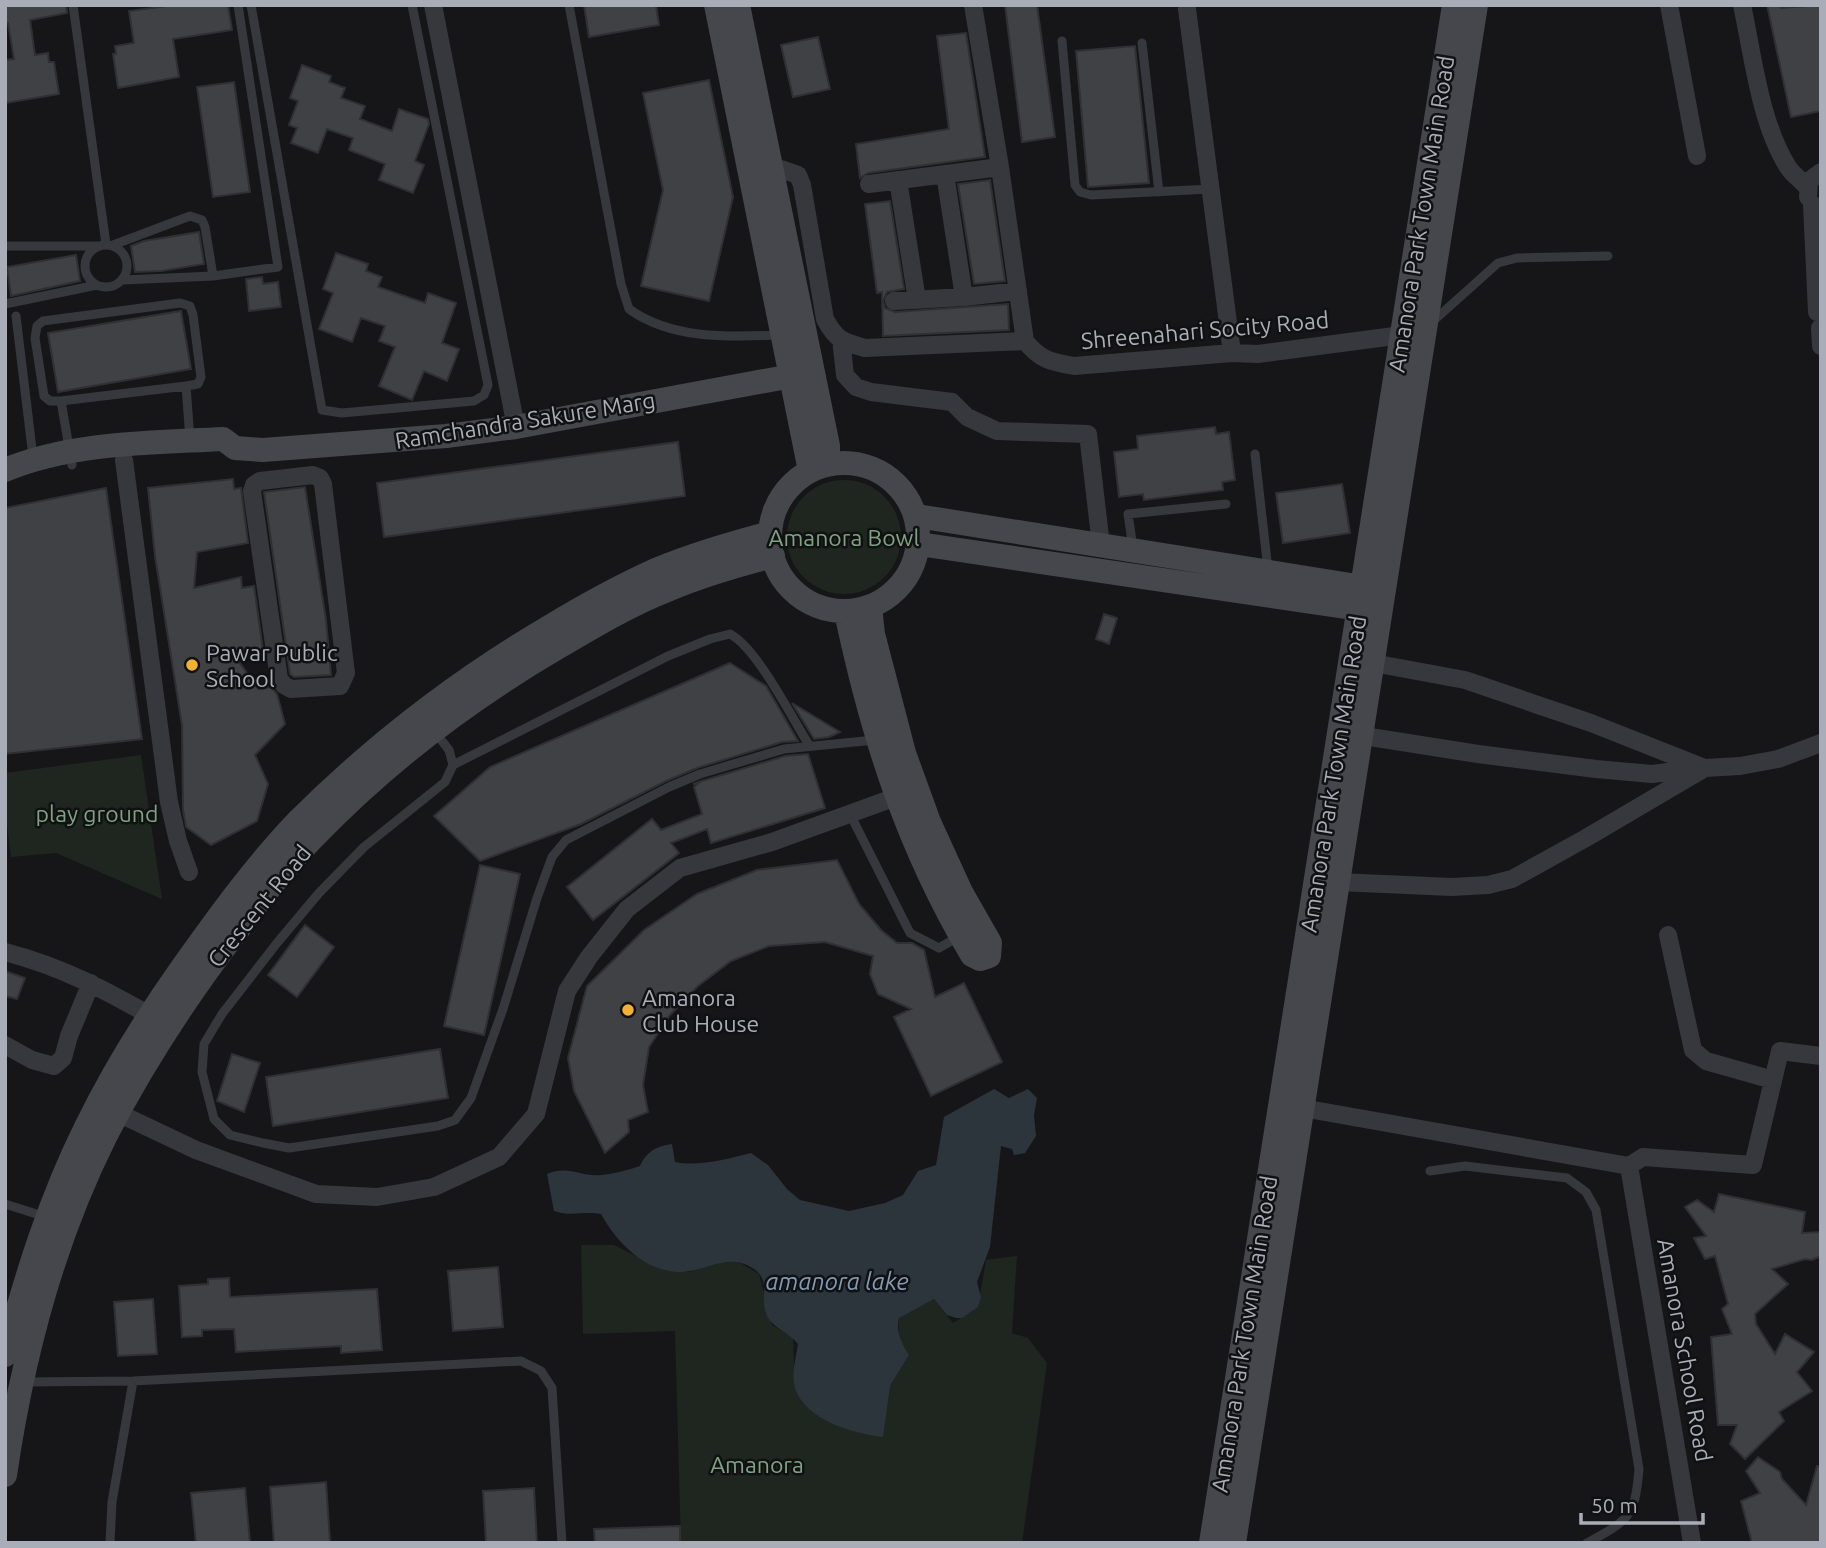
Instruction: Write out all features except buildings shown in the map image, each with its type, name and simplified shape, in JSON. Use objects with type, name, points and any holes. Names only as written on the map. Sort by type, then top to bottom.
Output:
[{"type":"main road","points":[[716,5],[761,173],[793,272],[802,374],[819,468]]},
{"type":"main road","points":[[738,5],[761,173]]},
{"type":"main road","name":"Amanora Park Town Main Road","points":[[1212,1543],[1292,1106],[1338,881],[1361,598],[1454,5]]},
{"type":"main road","name":"Amanora Park Town Main Road","points":[[1234,1543],[1292,1106],[1351,734],[1373,663],[1476,5]]},
{"type":"main road","points":[[793,272],[783,335],[802,374]]},
{"type":"main road","name":"Ramchandra Sakure Marg","points":[[5,486],[70,458],[190,440],[223,439],[235,448],[288,449],[446,436],[516,427],[802,374]]},
{"type":"main road","name":"Ramchandra Sakure Marg","points":[[5,470],[34,458],[124,460],[224,456],[235,448]]},
{"type":"main road","points":[[841,462],[858,463],[884,474],[905,494],[917,516],[919,544],[914,564],[903,583],[887,598],[870,607],[846,612],[817,606],[799,595],[783,579],[771,544],[775,509],[791,485],[819,468],[841,462]]},
{"type":"main road","points":[[917,516],[1268,572],[1361,598]]},
{"type":"main road","name":"Crescent Road","points":[[5,1354],[23,1288],[48,1217],[85,1128],[131,1043],[159,1021],[304,848],[367,786],[434,731],[502,682],[597,624],[771,544]]},
{"type":"main road","name":"Crescent Road","points":[[5,1475],[14,1380],[73,1212],[105,1137],[150,1054],[159,1021],[206,934],[253,872],[296,823],[352,770],[397,732],[490,664],[587,605],[658,569],[705,551],[771,544]]},
{"type":"main road","points":[[919,544],[972,553],[1361,598]]},
{"type":"main road","points":[[846,612],[878,740],[908,830],[941,903],[972,955],[980,959],[989,956],[990,943],[961,892],[934,834],[904,752],[873,634],[870,607]]},
{"type":"street","points":[[433,5],[516,427]]},
{"type":"street","points":[[793,272],[834,336],[865,348],[1025,341],[973,5]]},
{"type":"street","points":[[1669,5],[1697,156]]},
{"type":"street","points":[[1742,5],[1764,105],[1774,137],[1789,168],[1815,209]]},
{"type":"street","points":[[1187,9],[1232,353]]},
{"type":"street","points":[[869,184],[1000,167]]},
{"type":"street","points":[[1819,320],[1813,176],[1821,172]]},
{"type":"street","points":[[945,174],[964,298]]},
{"type":"street","points":[[898,180],[917,300]]},
{"type":"street","points":[[894,302],[1018,292]]},
{"type":"street","name":"Shreenahari Socity Road","points":[[1025,341],[1035,353],[1051,362],[1074,366],[1232,353],[1258,354],[1402,335],[1426,327]]},
{"type":"street","points":[[841,339],[845,375],[856,387],[871,392],[952,402],[967,417],[997,432],[1088,434],[1101,545]]},
{"type":"street","points":[[288,449],[291,477]]},
{"type":"street","points":[[124,460],[169,802],[189,872]]},
{"type":"street","points":[[313,475],[320,478],[323,484],[346,673],[340,686],[291,689],[279,679],[252,491],[254,485],[260,481],[291,477],[313,475]]},
{"type":"street","points":[[1373,663],[1465,680],[1591,723],[1705,768]]},
{"type":"street","points":[[1351,734],[1478,754],[1652,774],[1740,766],[1778,759],[1821,743]]},
{"type":"street","points":[[1338,881],[1452,887],[1489,885],[1512,879],[1705,768]]},
{"type":"street","points":[[118,1113],[196,1150],[316,1194],[377,1197],[434,1187],[499,1157],[536,1114],[567,991],[589,957],[627,909],[680,868],[772,842],[896,797]]},
{"type":"street","points":[[1668,936],[1693,1050],[1706,1061],[1773,1080]]},
{"type":"street","points":[[5,952],[45,962],[91,983],[159,1021]]},
{"type":"street","points":[[5,1045],[32,1060],[54,1066],[63,1058],[91,983]]},
{"type":"street","points":[[1292,1106],[1629,1166],[1643,1157],[1753,1165],[1780,1051],[1821,1056]]},
{"type":"street","name":"Amanora School Road","points":[[1629,1166],[1692,1543]]},
{"type":"lane","points":[[73,5],[106,245]]},
{"type":"lane","points":[[5,304],[97,285],[111,287],[123,280],[213,276],[278,267],[238,5]]},
{"type":"lane","points":[[251,5],[322,410],[342,413],[474,401],[484,395],[488,385],[412,5]]},
{"type":"lane","points":[[569,5],[621,284],[629,309],[655,324],[705,335],[783,335]]},
{"type":"lane","points":[[1062,41],[1075,185],[1080,192],[1091,195],[1211,189]]},
{"type":"lane","points":[[1142,43],[1159,192]]},
{"type":"lane","points":[[97,285],[87,275],[85,261],[93,249],[190,216],[202,219],[213,276]]},
{"type":"lane","points":[[5,246],[106,245],[124,253],[128,267],[123,280]]},
{"type":"lane","points":[[1426,327],[1499,263],[1517,258],[1608,256]]},
{"type":"lane","points":[[180,303],[190,306],[201,377],[198,384],[61,401],[50,401],[44,396],[35,338],[37,326],[43,321],[180,303]]},
{"type":"lane","points":[[16,317],[34,458]]},
{"type":"lane","points":[[186,386],[190,440]]},
{"type":"lane","points":[[61,401],[70,458]]},
{"type":"lane","points":[[1255,454],[1268,572]]},
{"type":"lane","points":[[1133,550],[1128,514],[1226,504]]},
{"type":"lane","points":[[809,746],[751,654],[738,638],[730,634],[668,656],[453,765],[445,782],[364,847],[319,893],[222,1014],[204,1044],[202,1072],[214,1119],[230,1135],[289,1148],[438,1126],[455,1120],[471,1098],[552,857],[566,840],[700,774],[784,749],[878,740]]},
{"type":"lane","points":[[434,731],[449,750],[453,765]]},
{"type":"lane","points":[[850,814],[909,933],[939,948],[960,935]]},
{"type":"lane","points":[[1430,1171],[1465,1166],[1567,1178],[1586,1192],[1596,1210],[1639,1469],[1636,1500],[1627,1517],[1587,1543]]},
{"type":"lane","points":[[5,1204],[48,1217]]},
{"type":"lane","points":[[14,1380],[133,1381],[521,1361],[541,1371],[552,1388],[562,1543]]},
{"type":"lane","points":[[110,1543],[112,1502],[133,1381]]},
{"type":"green space","name":"Amanora Bowl","points":[[844,480],[866,484],[884,497],[897,515],[901,537],[897,559],[884,577],[866,590],[844,594],[822,590],[804,577],[791,559],[787,537],[791,515],[804,497],[822,484]]},
{"type":"green space","name":"play ground","points":[[141,755],[162,899],[56,853],[11,857],[5,808],[5,773]]},
{"type":"green space","name":"Amanora","points":[[581,1245],[614,1245],[646,1261],[689,1272],[721,1262],[737,1261],[759,1274],[772,1325],[793,1337],[795,1387],[890,1386],[909,1355],[899,1338],[899,1317],[934,1299],[953,1323],[978,1307],[986,1260],[1017,1256],[1012,1333],[1028,1338],[1047,1363],[1022,1543],[681,1543],[675,1331],[583,1334]]},
{"type":"water","name":"amanora lake","points":[[994,1089],[1009,1098],[1028,1089],[1037,1098],[1034,1115],[1036,1136],[1025,1153],[1014,1155],[1012,1149],[1001,1146],[990,1247],[977,1282],[981,1297],[978,1307],[962,1318],[956,1318],[947,1315],[934,1299],[899,1318],[900,1337],[909,1355],[890,1386],[883,1437],[845,1429],[820,1417],[800,1399],[794,1377],[798,1344],[767,1316],[763,1282],[756,1270],[732,1262],[690,1271],[662,1269],[637,1257],[626,1248],[601,1214],[566,1214],[554,1211],[547,1174],[562,1171],[594,1175],[621,1172],[640,1166],[652,1150],[672,1144],[675,1162],[713,1162],[751,1153],[768,1165],[787,1189],[800,1200],[849,1211],[885,1203],[903,1195],[918,1171],[936,1165],[944,1117]]},
{"type":"place","name":"Pawar Public School","points":[[192,665]]},
{"type":"place","name":"Amanora Club House","points":[[628,1010]]}]
